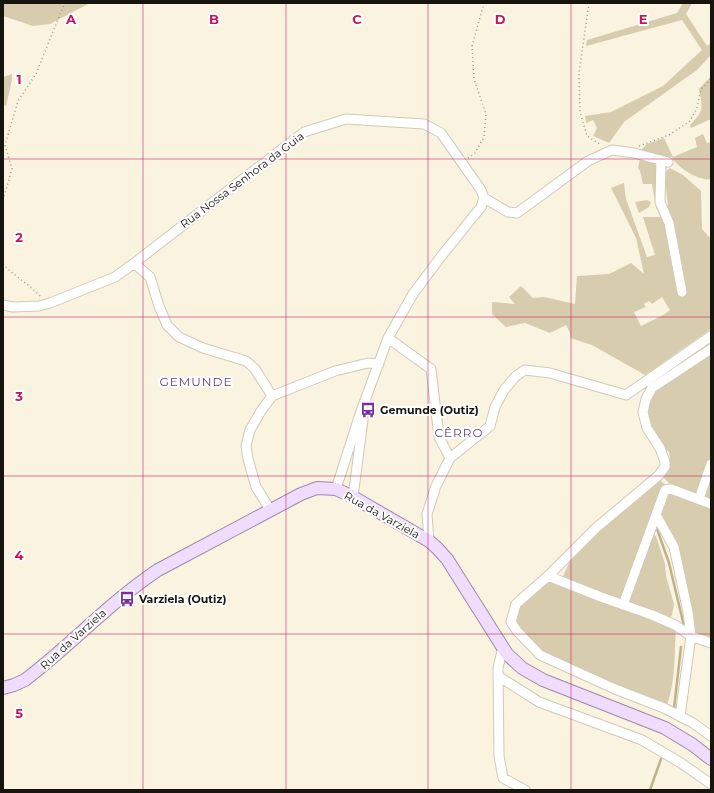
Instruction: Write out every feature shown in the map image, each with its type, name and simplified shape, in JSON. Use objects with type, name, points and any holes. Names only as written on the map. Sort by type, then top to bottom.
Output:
[{"type":"main road","name":"Rua da Varziela","points":[[3,688],[26,680],[117,600],[138,583],[158,570],[301,494],[317,488],[336,489],[430,542],[437,548],[447,559],[507,654],[522,668],[543,680],[665,728],[693,745],[711,759]]},
{"type":"street","name":"Rua Nossa Senhora da Guia","points":[[3,306],[13,307],[43,305],[115,277],[304,132],[346,119],[424,124],[441,133],[484,198]]},
{"type":"street","points":[[336,489],[360,414],[388,338],[413,294],[476,214],[484,198],[508,212],[517,213],[588,162],[612,150],[664,161],[660,202],[669,223],[682,292]]},
{"type":"street","points":[[134,263],[150,277],[167,325],[178,337],[203,348],[246,361],[255,369],[272,396]]},
{"type":"street","points":[[430,542],[427,514],[436,486],[450,458],[490,426],[495,407],[504,390],[516,376],[525,370],[550,373],[626,394],[711,336]]},
{"type":"street","points":[[388,338],[431,369],[439,436],[450,458]]},
{"type":"street","points":[[711,349],[652,388],[646,399],[643,412],[647,428],[660,448],[665,462],[665,467],[658,476],[596,528],[548,576],[516,604],[511,622],[516,632],[540,655],[615,689],[664,708],[693,723],[711,736]]},
{"type":"street","points":[[271,511],[256,487],[246,446],[250,430],[272,396],[335,371],[368,363],[379,364]]},
{"type":"street","points":[[352,497],[363,418],[360,414]]},
{"type":"street","points":[[699,499],[711,464]]},
{"type":"street","points":[[658,476],[671,489],[711,504]]},
{"type":"street","points":[[623,605],[665,490],[671,489]]},
{"type":"street","points":[[656,515],[674,547],[688,612],[691,636],[680,716]]},
{"type":"street","points":[[548,576],[675,624],[691,636],[711,643]]},
{"type":"street","points":[[503,647],[498,668],[499,756],[503,778],[526,790]]},
{"type":"street","points":[[498,676],[539,702],[642,740],[681,763],[711,784]]},
{"type":"path","points":[[3,200],[12,169],[5,145],[18,101],[36,74],[65,3]]},
{"type":"path","points":[[462,163],[475,153],[484,136],[486,114],[474,79],[472,46],[484,3]]},
{"type":"path","points":[[589,3],[579,73],[580,112],[587,136],[612,150]]},
{"type":"path","points":[[634,154],[639,144],[669,135],[690,121],[697,108],[701,89],[711,79]]},
{"type":"path","points":[[3,264],[11,273],[30,286],[41,297],[43,305]]},
{"type":"shaded area","points":[[3,3],[90,3],[50,24],[33,26],[3,16]]},
{"type":"shaded area","points":[[683,3],[692,3],[686,14],[707,46],[711,42],[711,55],[697,70],[624,122],[609,143],[593,136],[597,128],[593,120],[586,123],[585,116],[611,112],[663,86],[702,50],[682,20],[586,46],[587,40],[677,13]]},
{"type":"shaded area","points":[[12,74],[6,106],[3,105],[3,77]]},
{"type":"shaded area","points":[[711,76],[711,119],[691,128],[690,125],[700,113],[702,105],[699,89]]},
{"type":"shaded area","points":[[703,134],[707,143],[711,142],[711,179],[701,178],[689,173],[678,165],[672,157],[640,151],[647,144],[664,138],[673,157],[697,147],[695,138]]},
{"type":"shaded area","points":[[640,159],[651,160],[659,168],[659,211],[656,208],[652,184],[643,184],[638,168]]},
{"type":"shaded area","points":[[670,168],[683,175],[701,191],[702,229],[711,239],[711,329],[645,375],[592,345],[570,338],[570,333],[566,325],[550,333],[525,323],[506,327],[492,314],[492,302],[515,304],[509,297],[521,286],[533,298],[544,297],[575,304],[577,276],[609,274],[631,263],[644,274],[636,238],[611,188],[624,183],[626,199],[647,257],[655,255],[643,217],[664,217],[668,205],[664,173]],"holes":[[[662,297],[670,310],[641,326],[634,312],[646,307],[644,304],[649,301],[652,304]]]},
{"type":"shaded area","points":[[647,200],[651,202],[649,207],[639,213],[635,202]]},
{"type":"shaded area","points":[[711,352],[711,458],[697,497],[675,489],[664,478],[670,458],[669,452],[660,444],[647,418],[649,399],[655,388]]},
{"type":"shaded area","points":[[711,475],[711,502],[702,499]]},
{"type":"shaded area","points":[[657,478],[666,485],[622,603],[562,579],[571,558],[579,547]]},
{"type":"shaded area","points":[[669,491],[711,505],[711,641],[694,635],[691,617],[662,522],[660,511]]},
{"type":"shaded area","points":[[653,534],[656,536],[665,564],[666,576],[674,604],[672,615],[668,620],[625,604]]},
{"type":"shaded area","points":[[548,579],[676,629],[672,686],[667,705],[664,706],[543,655],[513,623],[517,608]]},
{"type":"waterway","points":[[656,526],[669,563],[684,626]]},
{"type":"waterway","points":[[674,709],[681,647]]},
{"type":"waterway","points":[[650,790],[661,759]]},
{"type":"place","name":"Gemunde (Outiz)","points":[[368,410]]},
{"type":"place","name":"Varziela (Outiz)","points":[[127,599]]},
{"type":"district","name":"GEMUNDE","points":[[196,381]]},
{"type":"district","name":"CÊRRO","points":[[459,432]]}]
